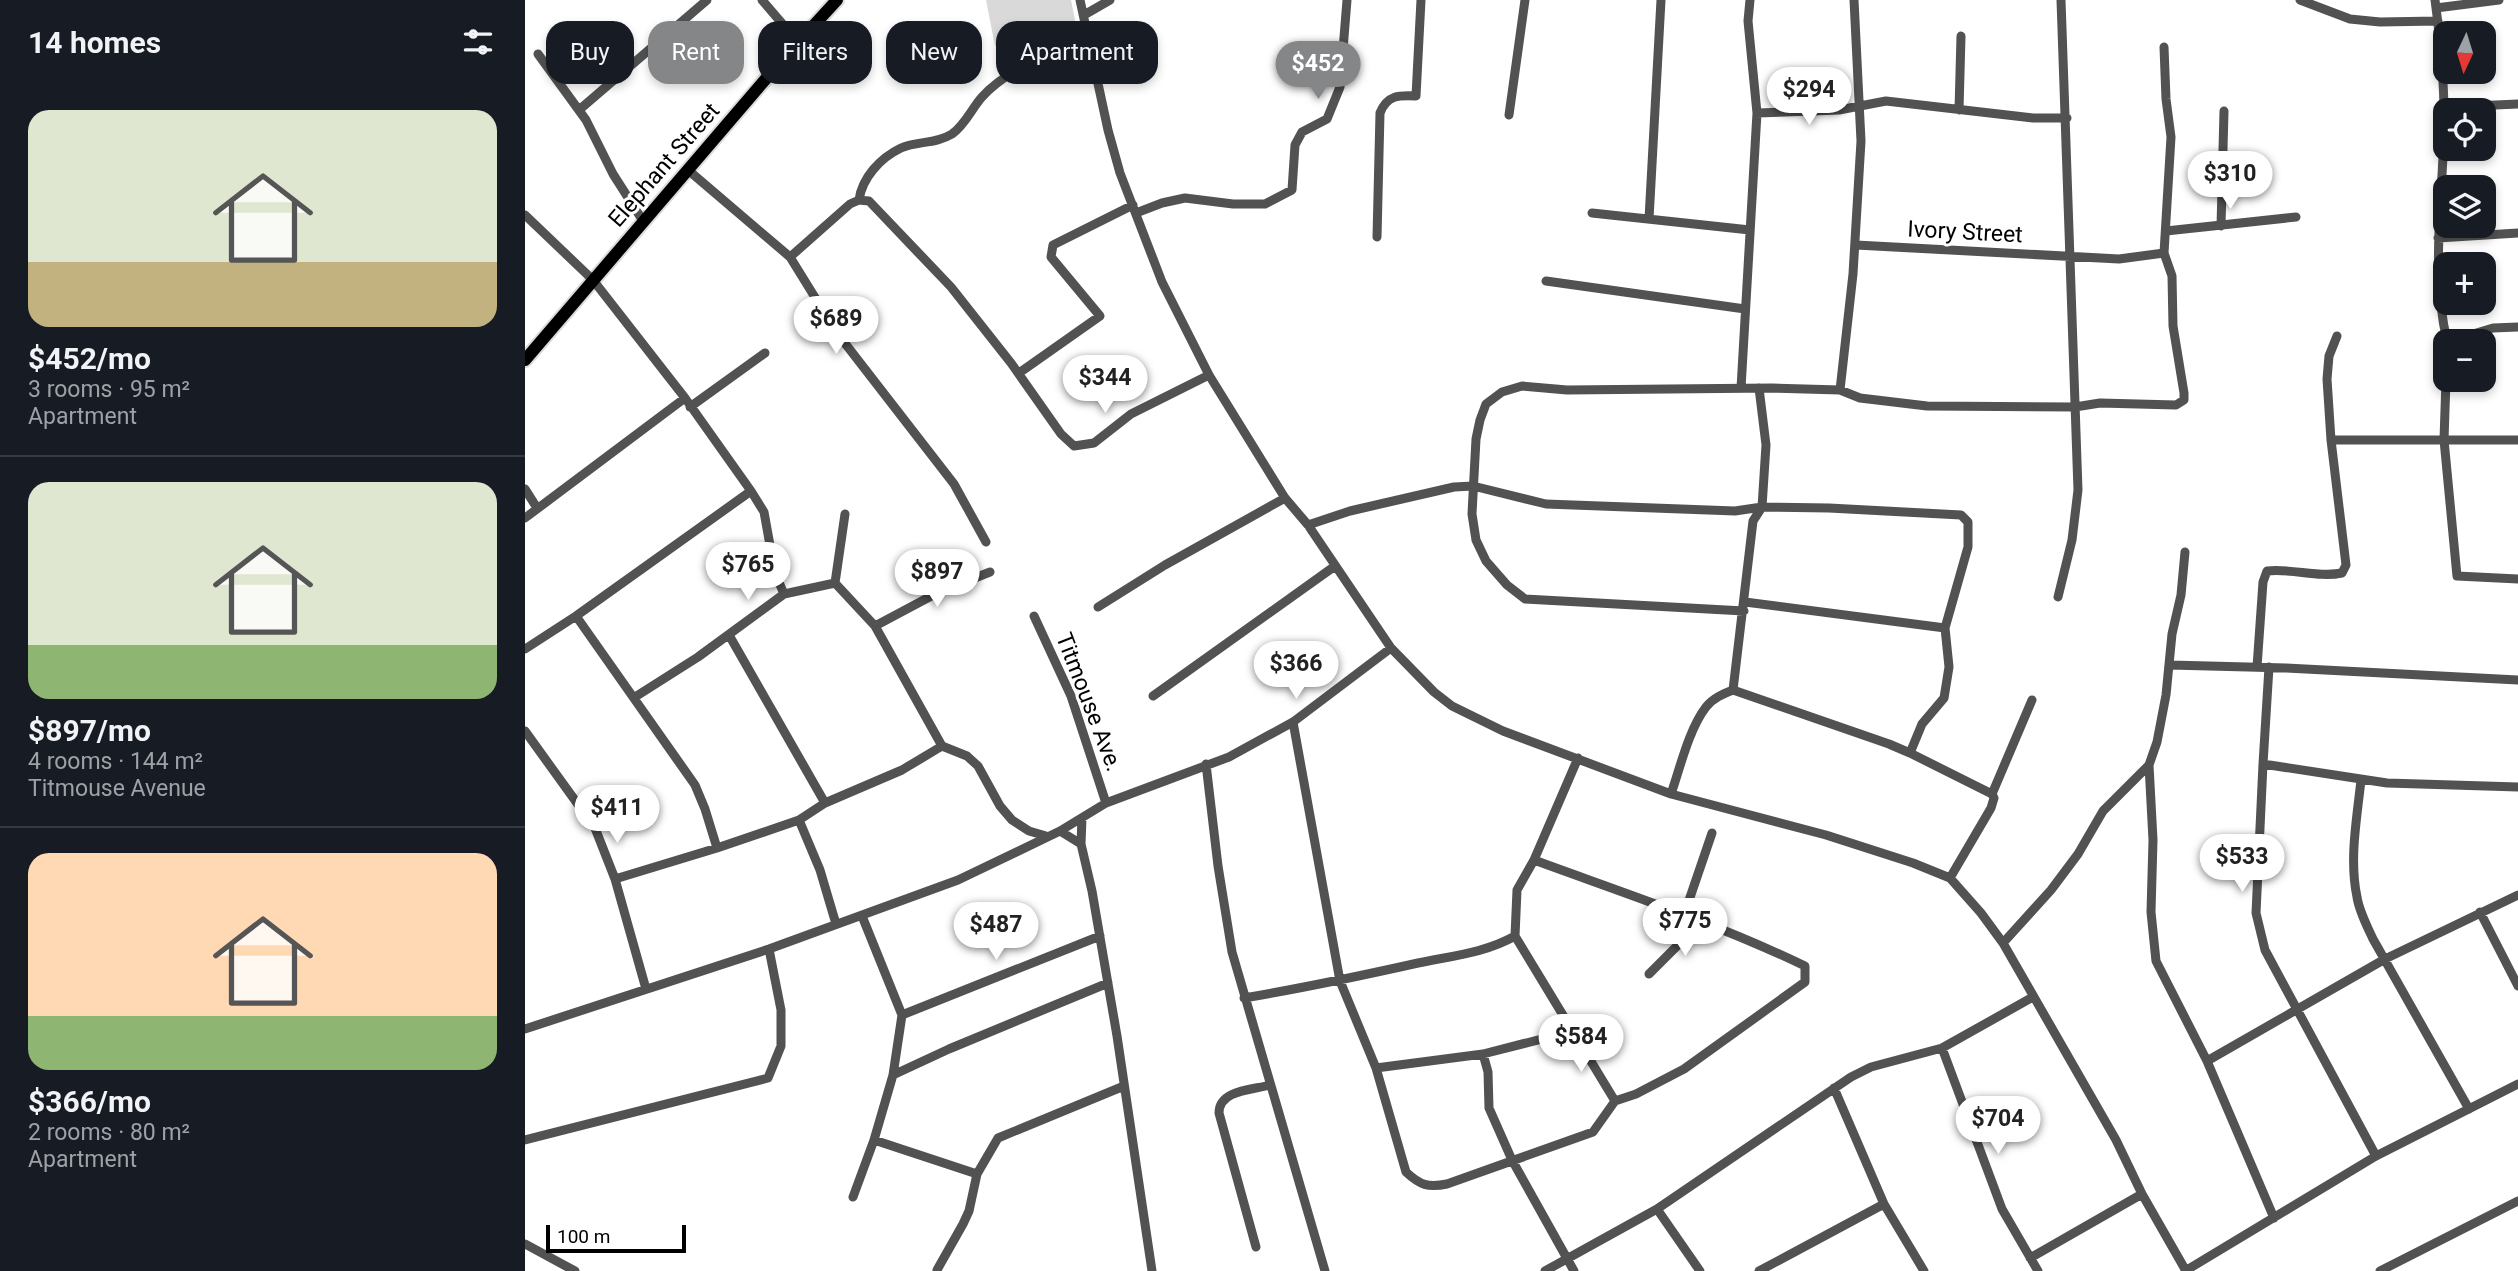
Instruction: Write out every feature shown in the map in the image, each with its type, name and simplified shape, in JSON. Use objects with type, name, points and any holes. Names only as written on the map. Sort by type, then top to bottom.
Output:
[{"type":"main road","name":"Elephant Street","points":[[818,21],[837,0]]},
{"type":"main road","name":"Elephant Street","points":[[528,352],[593,281],[762,84]]},
{"type":"street","points":[[579,110],[707,0]]},
{"type":"street","points":[[762,0],[780,21]]},
{"type":"street","points":[[1080,0],[1085,21]]},
{"type":"street","points":[[1083,15],[1110,0]]},
{"type":"street","points":[[1019,373],[1100,316],[1051,257],[1053,245],[1134,209],[1185,198],[1233,204],[1265,204],[1292,190],[1295,145],[1303,132],[1327,119],[1340,87],[1347,0]]},
{"type":"street","points":[[1377,237],[1380,113],[1384,103],[1396,95],[1416,96],[1421,0]]},
{"type":"street","points":[[1509,115],[1525,0]]},
{"type":"street","points":[[1649,219],[1661,0]]},
{"type":"street","points":[[1741,388],[1757,114],[1748,21],[1750,0]]},
{"type":"street","points":[[1840,390],[1856,245],[1861,141],[1854,0]]},
{"type":"street","points":[[2058,597],[2072,540],[2077,503],[2067,118],[2061,0]]},
{"type":"street","points":[[2300,0],[2350,19],[2380,22],[2433,21]]},
{"type":"street","points":[[2438,21],[2435,4],[2499,0]]},
{"type":"street","points":[[1959,110],[1961,36]]},
{"type":"street","points":[[1945,628],[1744,606],[1525,599],[1507,585],[1486,561],[1476,540],[1472,514],[1473,486],[1480,420],[1486,404],[1503,392],[1522,386],[1567,390],[1840,390],[1860,398],[1927,406],[2075,407],[2100,403],[2176,405],[2183,400],[2183,380],[2173,326],[2172,276],[2164,253],[2171,137],[2164,47]]},
{"type":"street","points":[[538,54],[586,120],[613,174],[643,221]]},
{"type":"street","points":[[859,200],[865,179],[877,166],[901,148],[931,143],[953,133],[996,83]]},
{"type":"street","points":[[1098,84],[1120,173],[1162,282],[1209,375],[1285,498],[1308,525],[1391,648],[1434,692],[1452,706],[1503,731],[1671,794],[1826,835],[1950,878],[2003,943],[2116,1140],[2142,1194],[2186,1271],[2376,1156],[2518,1084]]},
{"type":"street","points":[[1757,114],[1802,113],[1859,107],[1886,101],[2033,118],[2067,118]]},
{"type":"street","points":[[2496,105],[2518,104]]},
{"type":"street","points":[[2221,226],[2224,111]]},
{"type":"street","points":[[688,170],[790,257],[837,333],[954,484],[986,542]]},
{"type":"street","points":[[790,257],[850,204],[859,200],[869,201],[951,286],[1019,373],[1061,434],[1074,446],[1094,443],[1131,414],[1209,375]]},
{"type":"street","points":[[1592,213],[1750,230]]},
{"type":"street","points":[[525,215],[593,281],[687,402],[751,491],[764,512],[775,573],[784,594]]},
{"type":"street","points":[[2166,231],[2296,217]]},
{"type":"street","points":[[2496,234],[2518,233]]},
{"type":"street","points":[[2438,238],[2440,310],[2446,329]]},
{"type":"street","name":"Ivory Street","points":[[1856,245],[2128,260],[2164,253]]},
{"type":"street","points":[[1546,281],[1745,309]]},
{"type":"street","points":[[2490,329],[2518,327]]},
{"type":"street","points":[[2257,667],[2263,582],[2267,571],[2334,575],[2342,573],[2346,565],[2331,440],[2327,367],[2337,336]]},
{"type":"street","points":[[525,518],[687,402],[765,353]]},
{"type":"street","points":[[1733,690],[1753,521],[1762,508],[1766,445],[1759,388]]},
{"type":"street","points":[[2446,392],[2444,440],[2457,576],[2518,579]]},
{"type":"street","points":[[2331,440],[2518,440]]},
{"type":"street","points":[[1308,525],[1350,510],[1454,486],[1473,486],[1546,504],[1735,511],[1762,508],[1874,509],[1961,515],[1968,522],[1968,547],[1945,628],[1949,667],[1944,698],[1922,724],[1910,753]]},
{"type":"street","points":[[525,489],[537,508]]},
{"type":"street","points":[[525,649],[576,616],[751,491]]},
{"type":"street","points":[[1098,607],[1165,565],[1285,498]]},
{"type":"street","points":[[835,583],[845,514]]},
{"type":"street","points":[[2185,552],[2170,665],[2157,741],[2149,765],[2153,840],[2151,912],[2156,961],[2207,1061],[2274,1218]]},
{"type":"street","points":[[1153,696],[1335,566]]},
{"type":"street","points":[[875,626],[936,593],[990,572]]},
{"type":"street","points":[[635,697],[729,635],[784,594],[835,583]]},
{"type":"street","points":[[835,583],[875,626],[941,746],[967,756],[978,766],[1000,807],[1012,820],[1029,831],[1046,836]]},
{"type":"street","points":[[576,616],[695,785],[717,848]]},
{"type":"street","name":"Titmouse Ave.","points":[[1034,616],[1071,695],[1106,803]]},
{"type":"street","points":[[729,635],[825,803]]},
{"type":"street","points":[[525,1029],[769,949],[958,880],[1060,831],[1106,803],[1229,757],[1293,722],[1391,648]]},
{"type":"street","points":[[2170,665],[2269,667],[2518,680]]},
{"type":"street","points":[[2269,667],[2256,914],[2265,950],[2376,1156]]},
{"type":"street","points":[[1671,794],[1697,722],[1707,706],[1720,695],[1733,690],[1889,744],[1993,794]]},
{"type":"street","points":[[1950,878],[1991,808],[1993,794],[2032,700]]},
{"type":"street","points":[[1293,722],[1341,981],[1376,1068],[1406,1172],[1419,1184],[1429,1187],[1447,1184],[1593,1132],[1615,1101],[1636,1094],[1684,1069],[1805,982],[1805,967],[1774,951],[1534,860]]},
{"type":"street","points":[[525,731],[595,828],[615,879],[646,989]]},
{"type":"street","points":[[615,879],[799,820],[825,803],[902,770],[941,746]]},
{"type":"street","points":[[1578,758],[1534,860],[1517,890],[1515,936],[1615,1101]]},
{"type":"street","points":[[1206,764],[1217,866],[1232,952],[1325,1271]]},
{"type":"street","points":[[2263,764],[2387,783],[2518,786]]},
{"type":"street","points":[[2003,943],[2051,890],[2078,854],[2103,811],[2149,765]]},
{"type":"street","points":[[2361,780],[2354,845],[2357,897],[2365,922],[2469,1109]]},
{"type":"street","points":[[1082,818],[1081,844],[1108,984],[1151,1271]]},
{"type":"street","points":[[799,820],[820,870],[836,924]]},
{"type":"street","points":[[1060,831],[1081,844]]},
{"type":"street","points":[[1684,915],[1712,833]]},
{"type":"street","points":[[2207,1061],[2385,959],[2518,895]]},
{"type":"street","points":[[2480,912],[2518,986]]},
{"type":"street","points":[[853,1197],[874,1140],[893,1075],[902,1015],[862,916]]},
{"type":"street","points":[[1649,974],[1700,922]]},
{"type":"street","points":[[902,1015],[1100,936]]},
{"type":"street","points":[[1244,998],[1341,981],[1498,946],[1515,936]]},
{"type":"street","points":[[525,1140],[768,1078],[781,1046],[781,1010],[769,949]]},
{"type":"street","points":[[893,1075],[949,1049],[1108,984]]},
{"type":"street","points":[[1545,1271],[1657,1209],[1834,1088],[1871,1067],[1942,1048],[2033,997]]},
{"type":"street","points":[[1376,1068],[1483,1054],[1573,1031]]},
{"type":"street","points":[[1942,1048],[2002,1209],[2038,1271]]},
{"type":"street","points":[[1483,1054],[1488,1072],[1489,1108],[1512,1160],[1574,1271]]},
{"type":"street","points":[[1256,1247],[1219,1105],[1226,1096],[1270,1085]]},
{"type":"street","points":[[937,1270],[969,1211],[977,1174],[998,1138],[1124,1086]]},
{"type":"street","points":[[1834,1088],[1884,1203],[1924,1271]]},
{"type":"street","points":[[874,1140],[977,1174]]},
{"type":"street","points":[[2030,1258],[2142,1194]]},
{"type":"street","points":[[2380,1271],[2518,1201]]},
{"type":"street","points":[[1759,1271],[1884,1203]]},
{"type":"street","points":[[1657,1209],[1700,1271]]},
{"type":"street","points":[[525,1244],[575,1271]]},
{"type":"shaded area","points":[[986,0],[1071,0],[1075,21],[996,21],[995,46]]}]
